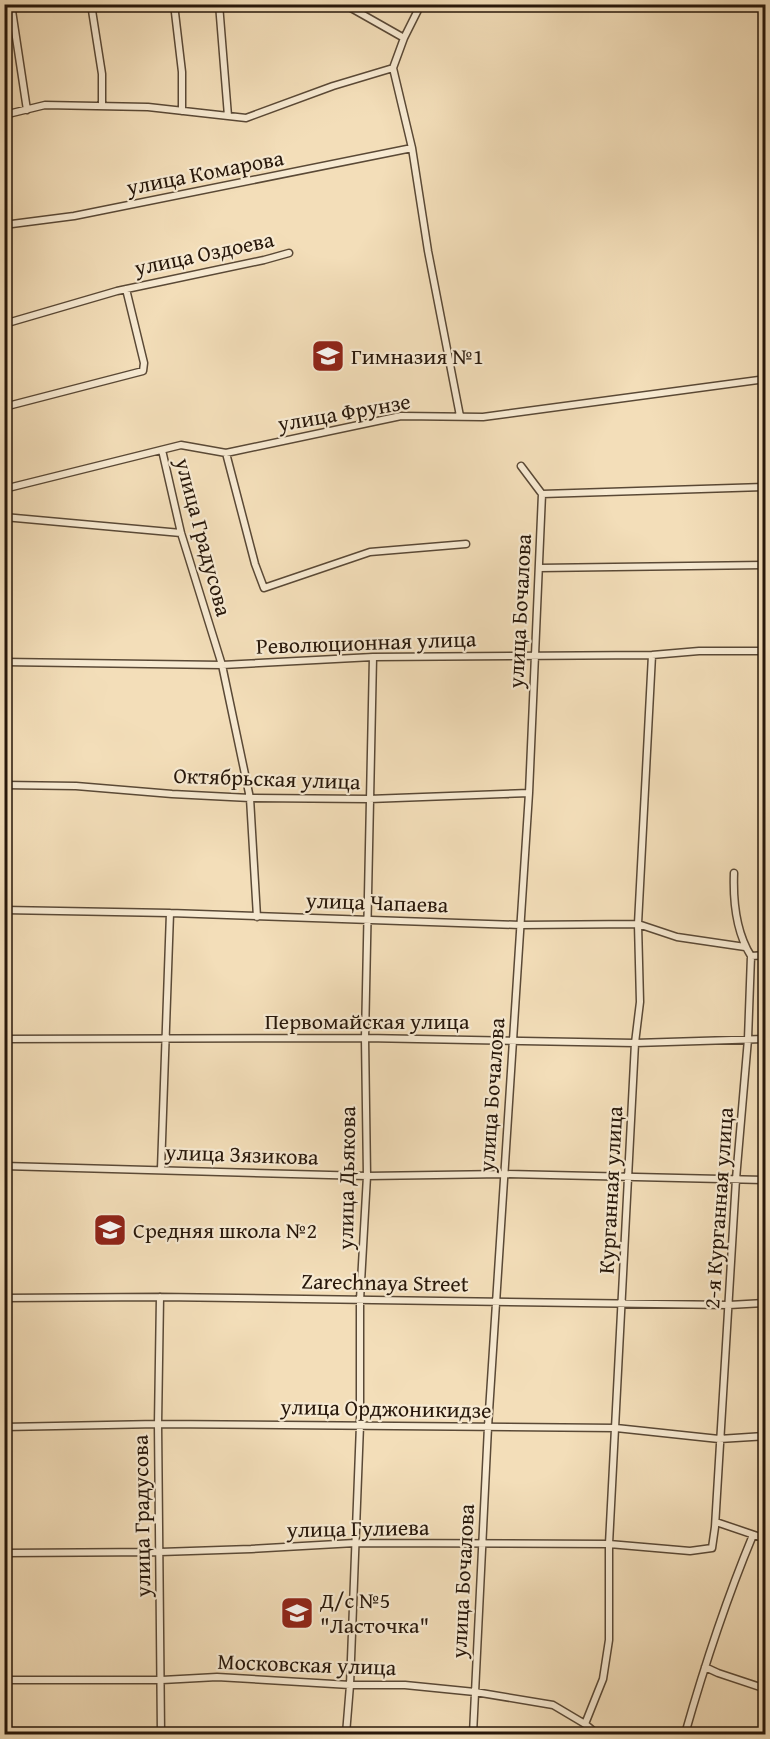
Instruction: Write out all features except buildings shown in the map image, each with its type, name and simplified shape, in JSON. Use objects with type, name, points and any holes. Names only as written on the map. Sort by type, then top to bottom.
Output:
[{"type":"street","points":[[11,4],[27,110]]},
{"type":"street","points":[[91,4],[102,74],[102,106]]},
{"type":"street","points":[[174,4],[182,72],[182,111]]},
{"type":"street","points":[[219,4],[228,116]]},
{"type":"street","points":[[344,4],[404,38]]},
{"type":"street","points":[[414,4],[417,12]]},
{"type":"street","points":[[421,4],[404,38],[393,68],[412,148],[428,250],[460,416]]},
{"type":"street","points":[[4,115],[45,105],[148,107],[246,118],[333,86],[393,68]]},
{"type":"street","name":"улица Комарова","points":[[4,225],[74,216],[412,148]]},
{"type":"street","name":"улица Оздоева","points":[[4,324],[126,289],[289,253]]},
{"type":"street","name":"улица Оздоева","points":[[4,407],[143,371],[144,363],[126,289]]},
{"type":"street","name":"улица Фрунзе","points":[[4,489],[181,445],[226,453],[401,416],[483,417],[765,379]]},
{"type":"street","name":"улица Градусова","points":[[162,450],[181,532],[222,665],[250,798],[256,917]]},
{"type":"street","points":[[226,453],[255,564],[264,588],[370,552],[466,544]]},
{"type":"street","points":[[521,466],[542,494],[765,487]]},
{"type":"street","name":"улица Бочалова","points":[[473,1734],[488,1427],[529,793],[542,494]]},
{"type":"street","points":[[4,517],[181,532]]},
{"type":"street","points":[[539,568],[765,565]]},
{"type":"street","name":"Революционная улица","points":[[4,662],[222,665],[373,657],[652,655],[699,651],[765,651]]},
{"type":"street","name":"Курганная улица","points":[[585,1724],[603,1679],[609,1640],[609,1544],[635,1043],[640,1002],[638,924],[652,655]]},
{"type":"street","name":"улица Дьякова","points":[[346,1734],[360,1425],[360,1300],[367,1176],[365,1038],[373,657]]},
{"type":"street","name":"Октябрьская улица","points":[[4,785],[76,786],[250,798],[369,799],[529,793]]},
{"type":"street","points":[[734,873],[733,900],[745,947],[751,956],[765,955]]},
{"type":"street","name":"улица Чапаева","points":[[4,910],[170,913],[520,925],[638,924],[676,937],[745,947]]},
{"type":"street","points":[[161,1169],[170,913]]},
{"type":"street","name":"2-я Курганная улица","points":[[712,1548],[716,1522],[719,1439],[736,1179],[748,1039],[751,956]]},
{"type":"street","name":"Первомайская улица","points":[[4,1039],[365,1038],[635,1043],[765,1039]]},
{"type":"street","name":"улица Зязикова","points":[[4,1166],[367,1176],[504,1174],[765,1180]]},
{"type":"street","name":"улица Градусова","points":[[160,1297],[158,1424],[161,1734]]},
{"type":"street","name":"Zarechnaya Street","points":[[4,1298],[160,1297],[729,1305],[765,1303]]},
{"type":"street","name":"улица Орджоникидзе","points":[[4,1427],[158,1424],[616,1428],[719,1439],[765,1436]]},
{"type":"street","points":[[716,1522],[765,1539]]},
{"type":"street","points":[[685,1734],[738,1570],[753,1535]]},
{"type":"street","name":"улица Гулиева","points":[[4,1553],[160,1552],[355,1543],[609,1544],[690,1551],[712,1548]]},
{"type":"street","points":[[705,1667],[765,1689]]},
{"type":"street","name":"Московская улица","points":[[4,1680],[162,1680],[217,1677],[350,1685],[405,1685],[475,1692],[553,1706],[585,1724],[597,1734]]},
{"type":"place","name":"Гимназия №1","points":[[328,356]]},
{"type":"place","name":"Средняя школа №2","points":[[110,1230]]},
{"type":"place","name":"Д/с №5 \"Ласточка\"","points":[[297,1613]]}]
